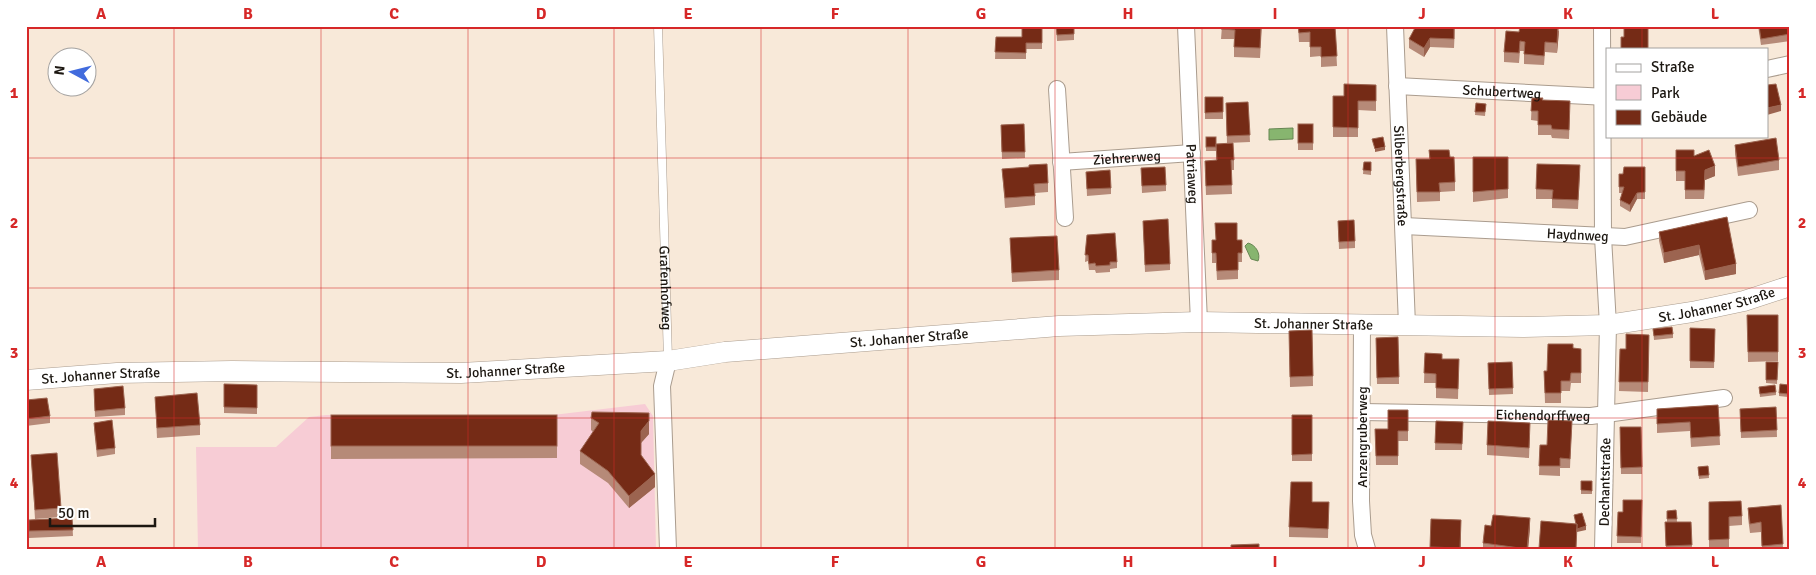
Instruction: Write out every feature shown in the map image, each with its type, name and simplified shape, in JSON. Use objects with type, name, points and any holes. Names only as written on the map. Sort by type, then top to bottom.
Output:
[{"type":"street","name":"Patriaweg","points":[[1186,26],[1199,322]]},
{"type":"street","name":"Silberbergstraße","points":[[1395,26],[1407,325]]},
{"type":"street","name":"Dechantstraße","points":[[1602,26],[1605,97],[1603,237],[1608,325],[1603,549]]},
{"type":"street","points":[[1768,69],[1790,64]]},
{"type":"street","name":"Schubertweg","points":[[1397,86],[1605,97]]},
{"type":"street","points":[[1057,89],[1065,218]]},
{"type":"street","name":"Ziehrerweg","points":[[1061,162],[1192,153]]},
{"type":"street","name":"Haydnweg","points":[[1404,226],[1625,238],[1749,210]]},
{"type":"street","name":"St. Johanner Straße","points":[[26,380],[117,373],[232,371],[461,373],[668,362],[725,352],[1059,326],[1199,322],[1523,327],[1608,325],[1692,312],[1744,301],[1790,286]]},
{"type":"street","name":"Anzengruberweg","points":[[1362,324],[1361,501],[1362,535],[1367,549]]},
{"type":"street","name":"Grafenhofweg","points":[[668,362],[662,386],[668,549]]},
{"type":"street","name":"Eichendorffweg","points":[[1362,412],[1591,416],[1724,398]]},
{"type":"lane","name":"Grafenhofweg","points":[[658,26],[668,362]]},
{"type":"green space","points":[[645,404],[653,416],[656,549],[198,549],[196,447],[276,447],[309,417],[326,415],[421,415],[511,420]]},
{"type":"shaded area","points":[[1293,128],[1293,139],[1269,140],[1269,129]]},
{"type":"shaded area","points":[[1248,243],[1257,250],[1258,261],[1251,259],[1245,246]]},
{"type":"building","points":[[1056,26],[1074,26],[1074,34],[1057,35]]},
{"type":"building","points":[[1222,26],[1261,26],[1260,48],[1234,47],[1235,30],[1221,29]]},
{"type":"building","points":[[1298,26],[1335,26],[1337,56],[1321,57],[1321,47],[1310,47],[1310,32],[1299,33]]},
{"type":"building","points":[[1416,26],[1454,26],[1454,39],[1430,38],[1424,48],[1409,39]]},
{"type":"building","points":[[1520,26],[1558,26],[1557,43],[1545,42],[1544,56],[1524,54],[1525,42],[1520,41],[1519,53],[1504,52],[1506,31],[1519,32]]},
{"type":"building","points":[[1624,26],[1648,26],[1648,48],[1621,48],[1621,37],[1624,37]]},
{"type":"building","points":[[1759,26],[1789,26],[1790,34],[1761,39]]},
{"type":"building","points":[[1022,27],[1042,27],[1042,43],[1026,43],[1026,53],[995,52],[996,37],[1022,37]]},
{"type":"building","points":[[1344,84],[1376,85],[1376,101],[1358,101],[1358,128],[1333,127],[1333,96],[1344,96]]},
{"type":"building","points":[[1776,84],[1781,105],[1768,108],[1768,85]]},
{"type":"building","points":[[1205,97],[1223,97],[1223,112],[1205,113]]},
{"type":"building","points":[[1532,98],[1570,101],[1569,130],[1552,129],[1551,125],[1538,125],[1538,111],[1531,111]]},
{"type":"building","points":[[1248,102],[1250,135],[1227,136],[1226,103]]},
{"type":"building","points":[[1476,103],[1486,104],[1485,112],[1475,112]]},
{"type":"building","points":[[1024,124],[1025,152],[1002,152],[1001,125]]},
{"type":"building","points":[[1298,124],[1313,124],[1313,143],[1298,143]]},
{"type":"building","points":[[1206,137],[1216,137],[1216,147],[1206,147]]},
{"type":"building","points":[[1383,137],[1385,147],[1375,149],[1372,139]]},
{"type":"building","points":[[1776,138],[1779,160],[1738,167],[1735,145]]},
{"type":"building","points":[[1233,143],[1234,160],[1231,160],[1232,185],[1206,186],[1205,161],[1217,160],[1216,144]]},
{"type":"building","points":[[1429,150],[1449,150],[1450,157],[1454,157],[1455,182],[1439,183],[1440,192],[1417,192],[1416,159],[1430,159]]},
{"type":"building","points":[[1676,150],[1694,150],[1694,156],[1709,150],[1715,166],[1705,170],[1704,190],[1685,190],[1685,171],[1676,171]]},
{"type":"building","points":[[1473,157],[1508,157],[1508,189],[1473,192]]},
{"type":"building","points":[[1364,162],[1371,162],[1371,171],[1363,170]]},
{"type":"building","points":[[1047,164],[1048,183],[1034,184],[1035,196],[1005,198],[1002,169]]},
{"type":"building","points":[[1537,164],[1580,165],[1578,200],[1552,199],[1553,190],[1536,189]]},
{"type":"building","points":[[1165,167],[1166,185],[1142,186],[1141,168]]},
{"type":"building","points":[[1624,167],[1645,167],[1645,192],[1637,193],[1630,205],[1620,200],[1624,187],[1619,187],[1619,174],[1623,174]]},
{"type":"building","points":[[1110,170],[1111,188],[1087,189],[1086,172]]},
{"type":"building","points":[[1727,217],[1736,264],[1705,271],[1699,245],[1664,253],[1659,232]]},
{"type":"building","points":[[1168,219],[1170,264],[1145,265],[1143,221]]},
{"type":"building","points":[[1354,220],[1355,241],[1339,242],[1338,221]]},
{"type":"building","points":[[1215,223],[1237,223],[1237,240],[1242,240],[1242,253],[1238,253],[1238,270],[1217,271],[1216,253],[1212,253],[1212,240],[1216,240]]},
{"type":"building","points":[[1115,233],[1117,262],[1110,262],[1110,265],[1096,266],[1095,263],[1089,264],[1088,255],[1085,255],[1087,235]]},
{"type":"building","points":[[1057,236],[1059,270],[1012,273],[1010,238]]},
{"type":"building","points":[[1747,315],[1778,315],[1778,352],[1748,352]]},
{"type":"building","points":[[1672,327],[1673,334],[1654,336],[1653,329]]},
{"type":"building","points":[[1690,328],[1715,329],[1714,362],[1690,361]]},
{"type":"building","points":[[1312,330],[1313,376],[1290,377],[1289,331]]},
{"type":"building","points":[[1626,334],[1649,335],[1648,382],[1619,382],[1620,349],[1626,349]]},
{"type":"building","points":[[1398,337],[1399,377],[1377,378],[1376,338]]},
{"type":"building","points":[[1548,344],[1573,344],[1573,348],[1581,349],[1581,373],[1571,373],[1570,381],[1561,381],[1561,393],[1545,393],[1544,371],[1547,371]]},
{"type":"building","points":[[1425,353],[1442,354],[1442,359],[1459,359],[1458,389],[1436,388],[1436,374],[1424,373]]},
{"type":"building","points":[[1512,362],[1513,388],[1489,389],[1488,363]]},
{"type":"building","points":[[1766,362],[1778,362],[1777,380],[1766,380]]},
{"type":"building","points":[[224,384],[257,385],[257,408],[224,407]]},
{"type":"building","points":[[1780,384],[1789,385],[1788,394],[1779,393]]},
{"type":"building","points":[[1775,385],[1776,392],[1760,394],[1759,387]]},
{"type":"building","points":[[123,386],[125,408],[95,411],[94,389]]},
{"type":"building","points":[[197,393],[200,425],[157,428],[155,397]]},
{"type":"building","points":[[47,398],[50,416],[26,419],[26,400]]},
{"type":"building","points":[[1718,405],[1720,436],[1691,438],[1690,422],[1657,424],[1657,409]]},
{"type":"building","points":[[1776,407],[1777,430],[1741,432],[1740,409]]},
{"type":"building","points":[[1388,410],[1408,410],[1408,431],[1398,431],[1398,456],[1376,456],[1375,429],[1388,429]]},
{"type":"building","points":[[592,412],[649,413],[649,421],[641,431],[641,455],[655,474],[629,496],[608,471],[580,451],[599,423],[591,418]]},
{"type":"building","points":[[331,415],[557,415],[557,446],[331,446]]},
{"type":"building","points":[[1292,415],[1312,415],[1312,454],[1292,455]]},
{"type":"building","points":[[112,420],[115,448],[97,450],[94,423]]},
{"type":"building","points":[[1548,420],[1572,421],[1570,459],[1560,458],[1560,466],[1539,466],[1540,445],[1547,445]]},
{"type":"building","points":[[1436,421],[1463,422],[1462,444],[1435,443]]},
{"type":"building","points":[[1488,421],[1530,423],[1529,448],[1487,445]]},
{"type":"building","points":[[1620,427],[1641,427],[1642,467],[1621,468]]},
{"type":"building","points":[[57,453],[61,508],[35,510],[31,455]]},
{"type":"building","points":[[1708,466],[1709,475],[1699,476],[1698,467]]},
{"type":"building","points":[[1581,481],[1592,481],[1592,491],[1581,490]]},
{"type":"building","points":[[1291,482],[1312,482],[1312,502],[1329,502],[1328,529],[1289,527]]},
{"type":"building","points":[[1623,500],[1642,500],[1641,537],[1617,536],[1618,512],[1623,512]]},
{"type":"building","points":[[1741,501],[1742,516],[1729,517],[1729,539],[1709,540],[1709,502]]},
{"type":"building","points":[[1781,505],[1783,544],[1762,546],[1761,522],[1750,524],[1748,508]]},
{"type":"building","points":[[1676,510],[1677,519],[1667,519],[1667,511]]},
{"type":"building","points":[[1582,513],[1586,526],[1577,529],[1574,515]]},
{"type":"building","points":[[1493,515],[1530,518],[1527,549],[1483,543],[1485,525],[1491,526]]},
{"type":"building","points":[[72,518],[73,530],[29,531],[29,520]]},
{"type":"building","points":[[1431,519],[1461,520],[1460,548],[1430,547]]},
{"type":"building","points":[[1541,521],[1577,524],[1576,549],[1539,548]]},
{"type":"building","points":[[1665,522],[1691,522],[1692,545],[1666,546]]},
{"type":"building","points":[[1259,544],[1259,549],[1231,549],[1231,545]]}]
